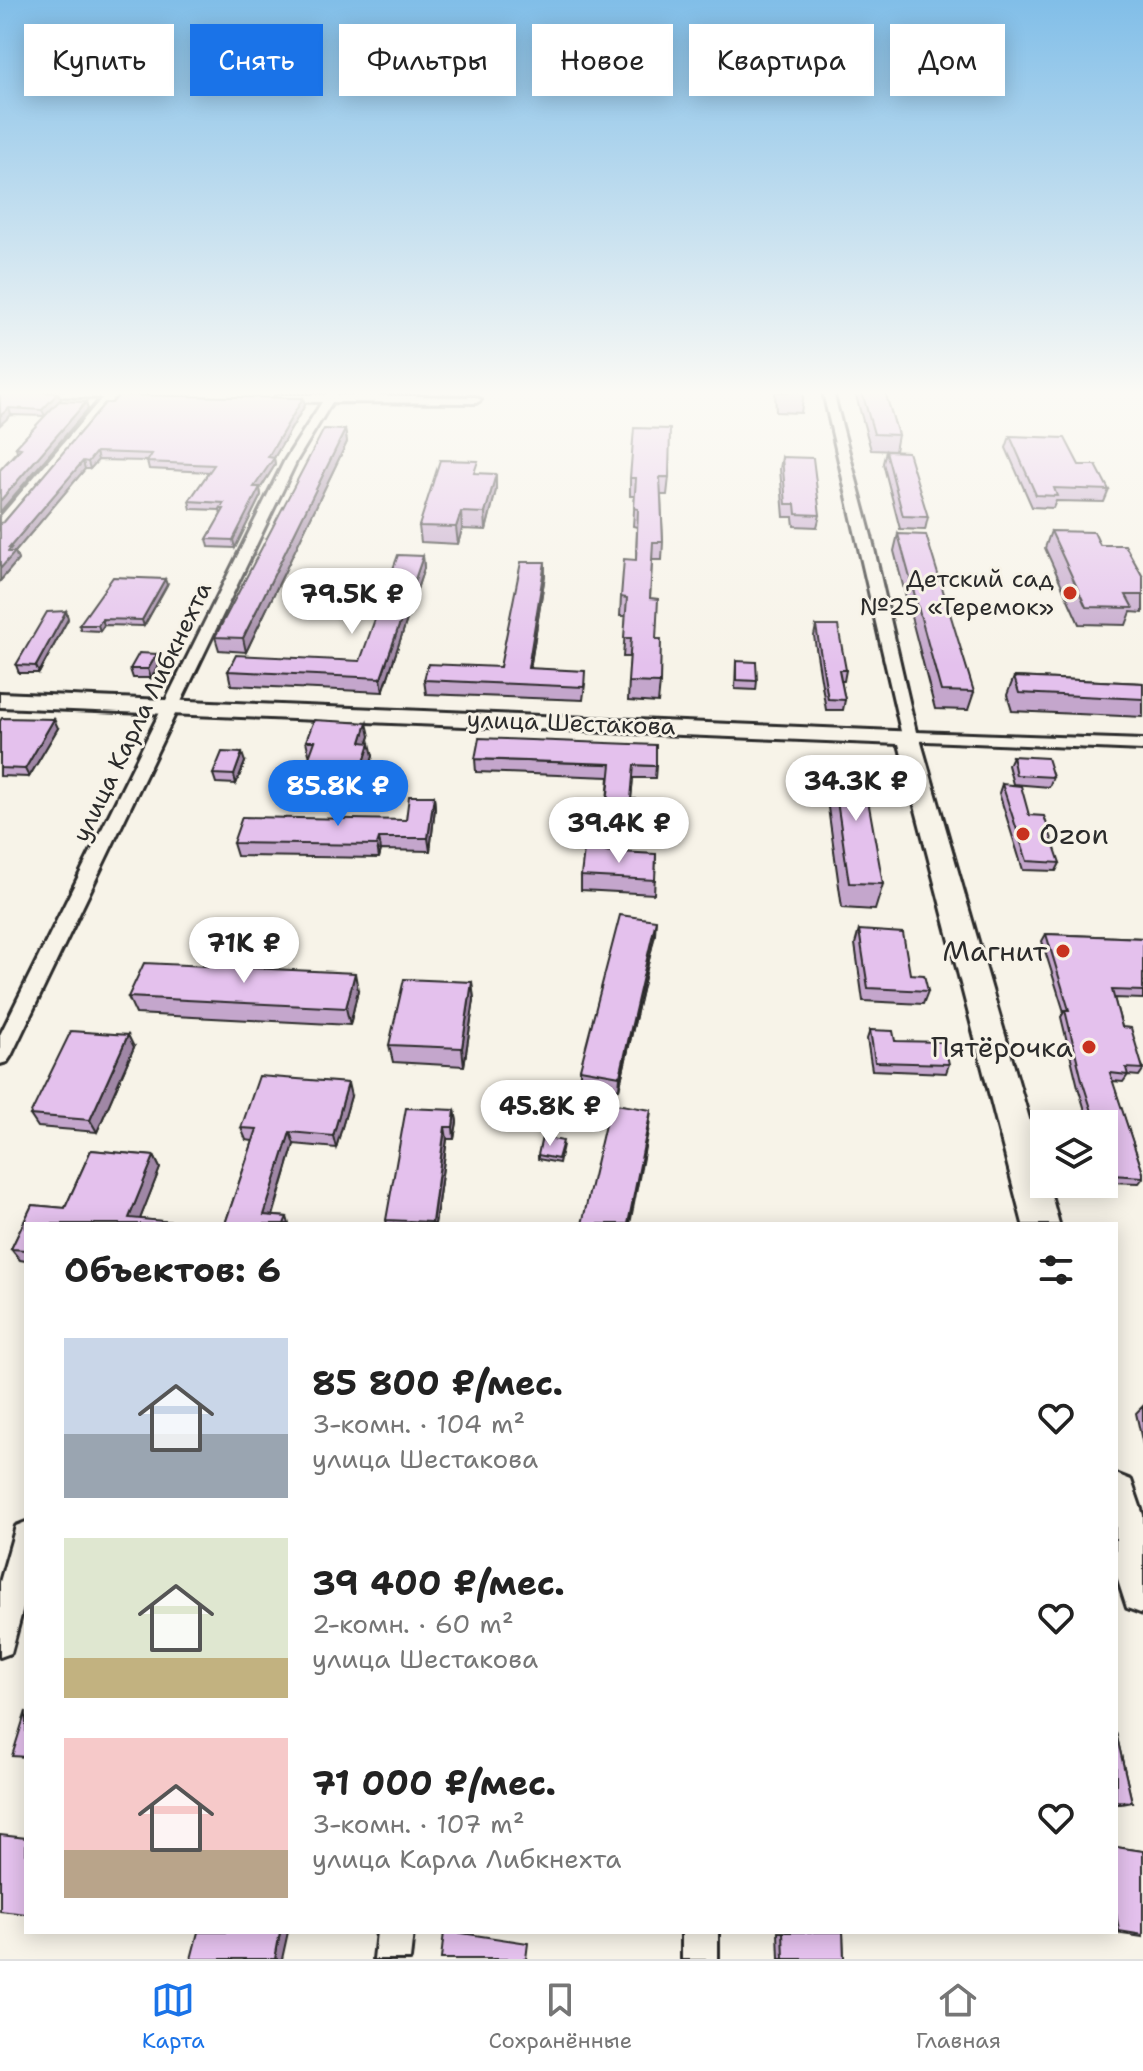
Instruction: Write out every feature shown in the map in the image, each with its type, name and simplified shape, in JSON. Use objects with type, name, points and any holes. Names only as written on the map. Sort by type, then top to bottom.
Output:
[{"type":"main road","name":"улица Шестакова","points":[[0,700],[909,737]]},
{"type":"main road","points":[[909,737],[1040,1222]]},
{"type":"main road","points":[[1118,1502],[1143,1592]]},
{"type":"street","points":[[0,525],[36,483]]},
{"type":"street","name":"улица Карла Либкнехта","points":[[0,1056],[280,483]]},
{"type":"street","points":[[851,483],[909,737]]},
{"type":"street","name":"улица Шестакова","points":[[909,737],[1143,745]]},
{"type":"street","points":[[0,1642],[24,1544]]},
{"type":"street","points":[[392,1959],[395,1934]]},
{"type":"street","points":[[700,1934],[700,1959]]},
{"type":"building","points":[[0,483],[15,483],[0,501]]},
{"type":"building","points":[[37,483],[64,483],[9,548],[8,552],[15,552],[0,569],[0,523]]},
{"type":"building","points":[[201,483],[256,483],[254,487],[260,487],[233,540],[207,539],[224,509],[220,509],[224,503],[189,501]]},
{"type":"building","points":[[295,483],[319,483],[243,638],[215,637]]},
{"type":"building","points":[[433,483],[493,483],[485,513],[461,512],[456,527],[419,526]]},
{"type":"building","points":[[636,483],[660,483],[663,542],[653,542],[650,598],[658,599],[656,639],[661,639],[660,683],[628,682],[631,638],[624,638],[627,598],[621,597],[624,559],[636,560],[638,509],[634,508]]},
{"type":"building","points":[[784,483],[816,483],[820,515],[796,514],[795,504],[786,504]]},
{"type":"building","points":[[894,483],[918,483],[928,517],[903,516]]},
{"type":"building","points":[[1031,483],[1106,483],[1109,490],[1054,488],[1057,496],[1036,495]]},
{"type":"building","points":[[1051,531],[1094,532],[1100,545],[1125,545],[1143,577],[1143,595],[1126,595],[1133,608],[1086,607]]},
{"type":"building","points":[[898,534],[926,535],[974,692],[941,691]]},
{"type":"building","points":[[398,555],[423,556],[381,678],[228,671],[236,655],[360,661]]},
{"type":"building","points":[[521,562],[545,562],[528,668],[585,671],[584,687],[424,680],[428,664],[500,667]]},
{"type":"building","points":[[113,577],[165,579],[142,620],[102,619],[98,625],[79,625]]},
{"type":"building","points":[[66,611],[36,666],[16,665],[47,612]]},
{"type":"building","points":[[816,626],[838,626],[846,670],[839,670],[845,700],[828,699]]},
{"type":"building","points":[[139,653],[157,654],[148,669],[130,669]]},
{"type":"building","points":[[736,661],[756,662],[757,681],[736,680]]},
{"type":"building","points":[[1014,677],[1143,683],[1143,699],[1019,693]]},
{"type":"building","points":[[2,718],[54,719],[25,769],[0,768]]},
{"type":"building","points":[[314,720],[367,723],[361,742],[370,743],[357,784],[300,782],[315,741],[306,741]]},
{"type":"building","points":[[479,738],[656,745],[656,766],[634,765],[631,799],[664,801],[663,818],[606,814],[611,764],[475,759]]},
{"type":"building","points":[[222,752],[242,753],[234,775],[213,774]]},
{"type":"building","points":[[1012,756],[1047,758],[1053,777],[1016,775]]},
{"type":"building","points":[[831,760],[861,761],[883,884],[849,883]]},
{"type":"building","points":[[1002,784],[1021,786],[1029,815],[1044,816],[1060,863],[1027,861]]},
{"type":"building","points":[[409,796],[434,796],[428,838],[379,838],[377,845],[233,843],[242,817],[406,820]]},
{"type":"building","points":[[584,850],[656,854],[655,880],[581,876]]},
{"type":"building","points":[[620,915],[656,920],[620,1076],[580,1069]]},
{"type":"building","points":[[859,930],[903,933],[910,974],[924,975],[928,991],[868,988]]},
{"type":"building","points":[[1046,934],[1143,938],[1143,991],[1112,990],[1122,1027],[1131,1028],[1143,1069],[1126,1068],[1128,1075],[1110,1073],[1143,1177],[1118,1175],[1118,1110],[1092,1110],[1065,1010],[1069,1010]]},
{"type":"building","points":[[144,963],[355,973],[346,1008],[128,997]]},
{"type":"building","points":[[404,979],[472,982],[462,1048],[389,1045]]},
{"type":"building","points":[[870,1030],[893,1031],[895,1041],[944,1042],[949,1064],[875,1062]]},
{"type":"building","points":[[71,1031],[128,1035],[90,1120],[30,1115]]},
{"type":"building","points":[[259,1076],[348,1083],[333,1136],[290,1132],[264,1215],[287,1217],[285,1222],[226,1222],[257,1129],[241,1128]]},
{"type":"building","points":[[610,1103],[651,1110],[628,1222],[582,1222]]},
{"type":"building","points":[[406,1108],[455,1110],[453,1127],[445,1127],[432,1222],[386,1220]]},
{"type":"building","points":[[542,1137],[563,1141],[558,1159],[538,1155]]},
{"type":"building","points":[[91,1150],[154,1156],[129,1218],[173,1222],[24,1222],[24,1250],[11,1249],[32,1205],[65,1208]]},
{"type":"building","points":[[24,1717],[24,1757],[12,1756]]},
{"type":"building","points":[[1118,1742],[1132,1802],[1118,1801]]},
{"type":"building","points":[[0,1835],[24,1838],[24,1914],[0,1911]]},
{"type":"building","points":[[1118,1847],[1143,1851],[1143,1935],[1119,1931]]},
{"type":"building","points":[[197,1934],[280,1934],[275,1959],[191,1959]]},
{"type":"building","points":[[444,1934],[468,1934],[528,1943],[526,1959],[441,1959]]},
{"type":"building","points":[[783,1934],[843,1934],[844,1959],[784,1959]]},
{"type":"place","name":"Детский сад №25 «Теремок»","points":[[1070,593]]},
{"type":"place","name":"Ozon","points":[[1023,834]]},
{"type":"place","name":"Магнит","points":[[1063,951]]},
{"type":"place","name":"Пятёрочка","points":[[1089,1047]]}]
